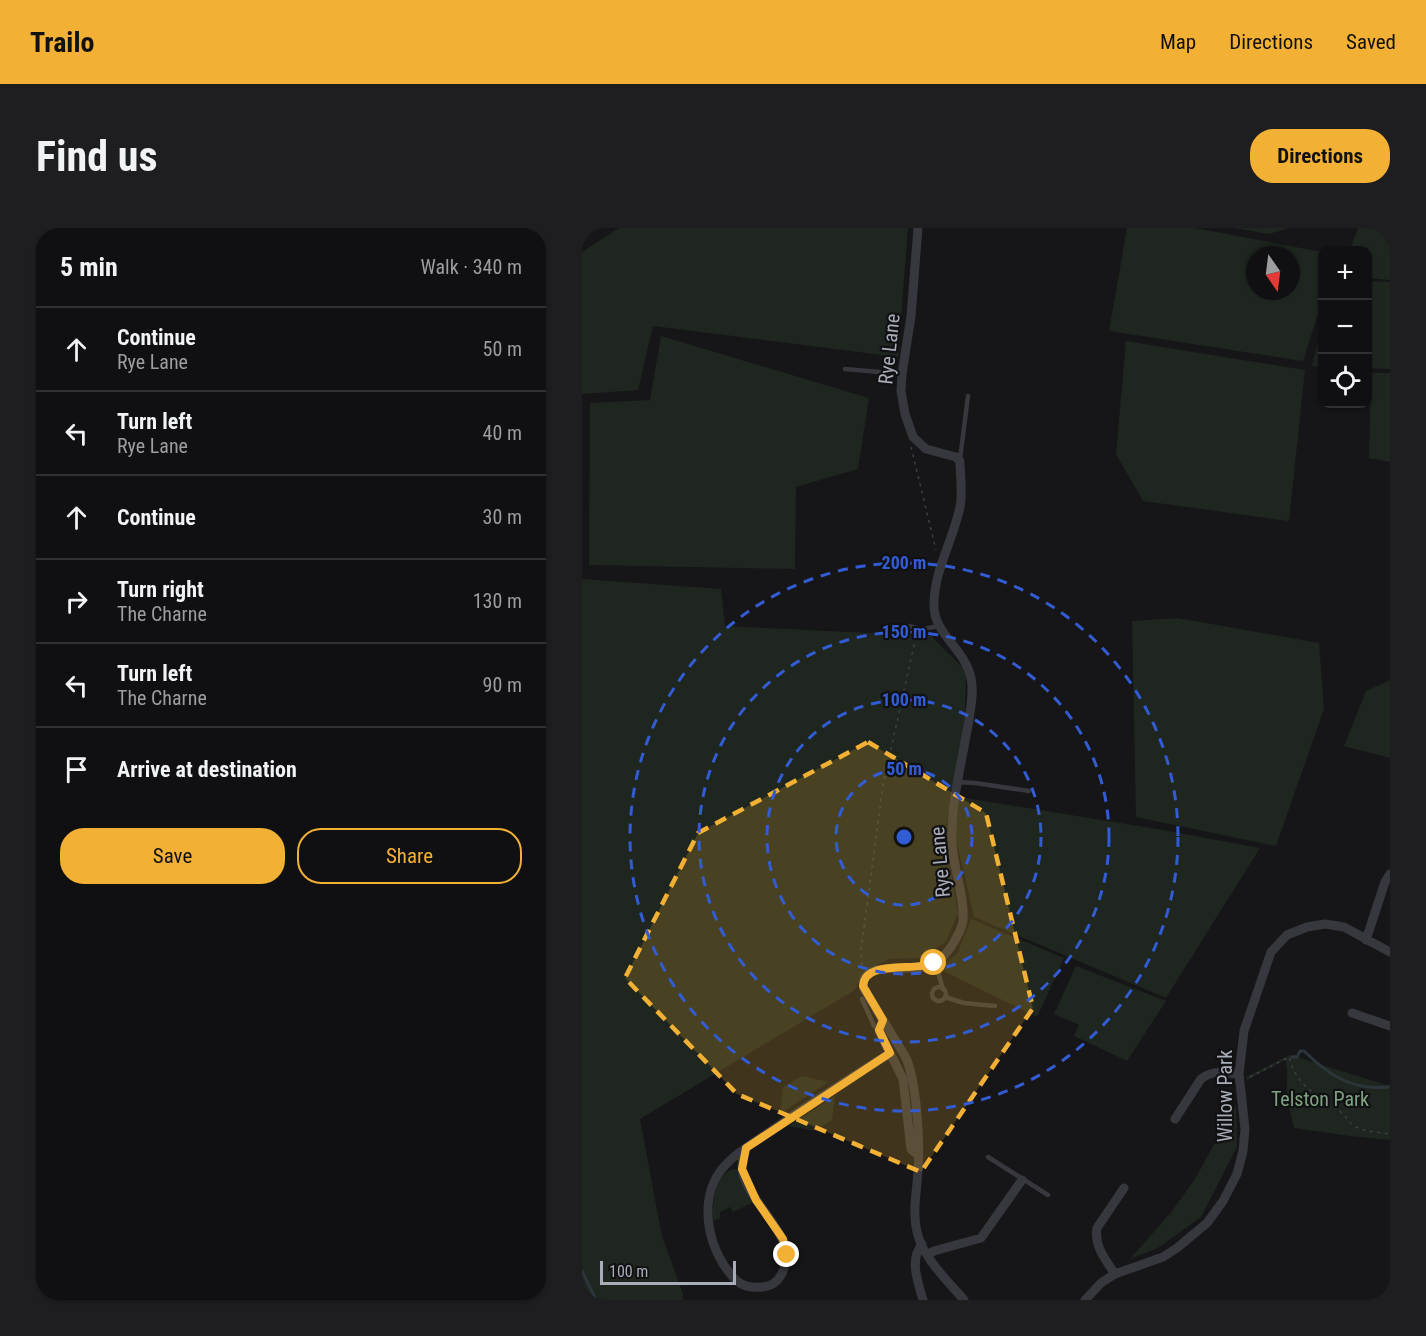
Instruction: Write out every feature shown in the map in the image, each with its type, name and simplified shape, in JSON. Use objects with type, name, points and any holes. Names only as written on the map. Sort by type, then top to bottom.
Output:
[{"type":"street","name":"Rye Lane","points":[[913,437],[903,403],[902,374],[911,316],[918,228]]},
{"type":"street","points":[[913,437],[926,449],[956,457],[960,461],[961,504],[953,534],[940,567],[935,593],[934,610],[939,626]]},
{"type":"street","name":"Rye Lane","points":[[935,963],[952,945],[962,925],[963,912],[951,833],[972,680],[960,652],[939,626]]},
{"type":"street","points":[[1366,940],[1385,882],[1390,874]]},
{"type":"street","name":"Willow Park","points":[[1085,1300],[1101,1283],[1115,1274],[1162,1257],[1177,1248],[1207,1223],[1223,1201],[1237,1174],[1243,1151],[1244,1121],[1239,1078],[1244,1031],[1271,952],[1287,935],[1307,927],[1325,924],[1344,927],[1390,952]]},
{"type":"street","points":[[935,963],[919,968],[873,971],[863,983],[864,989],[910,1068],[915,1099],[918,1155],[917,1232],[927,1255],[964,1300]]},
{"type":"street","points":[[1352,1012],[1390,1026]]},
{"type":"street","points":[[883,1020],[879,1030],[903,1079],[911,1149],[918,1155]]},
{"type":"street","points":[[746,1148],[742,1169],[746,1180],[786,1247],[783,1273],[774,1283],[763,1287],[741,1284],[729,1274],[711,1239],[708,1222],[710,1190],[716,1177],[746,1148],[890,1053]]},
{"type":"street","points":[[1174,1119],[1206,1075],[1216,1072],[1239,1078]]},
{"type":"street","points":[[927,1255],[981,1238],[1022,1180]]},
{"type":"street","points":[[1115,1274],[1099,1250],[1096,1235],[1097,1228],[1124,1188]]},
{"type":"street","points":[[922,1244],[917,1250],[915,1269],[923,1300]]},
{"type":"lane","points":[[845,369],[902,374]]},
{"type":"lane","points":[[960,461],[968,396]]},
{"type":"lane","points":[[908,626],[923,629],[939,626]]},
{"type":"lane","points":[[957,782],[1029,791]]},
{"type":"lane","points":[[935,963],[945,997]]},
{"type":"lane","points":[[943,988],[934,989],[932,996],[939,1002],[945,997]]},
{"type":"lane","points":[[945,997],[964,1003],[995,1006]]},
{"type":"lane","points":[[862,999],[874,1026],[879,1030]]},
{"type":"lane","points":[[988,1158],[1048,1195]]},
{"type":"path","points":[[913,437],[911,449],[940,567]]},
{"type":"path","points":[[865,978],[861,950],[883,785],[916,634],[923,629]]},
{"type":"path","points":[[1239,1078],[1289,1057],[1293,1072],[1302,1085],[1344,1115],[1354,1126],[1390,1134]]},
{"type":"highlighted area","points":[[868,742],[986,813],[1033,1008],[921,1172],[737,1094],[625,978],[698,833]]},
{"type":"green space","points":[[619,228],[908,228],[898,357],[653,326],[638,390],[582,394],[582,252]]},
{"type":"green space","points":[[1127,228],[1195,228],[1290,246],[1246,246],[1246,300],[1300,300],[1300,248],[1318,251],[1318,316],[1303,361],[1109,331]]},
{"type":"green space","points":[[1234,228],[1289,228],[1269,234]]},
{"type":"green space","points":[[1358,228],[1390,228],[1390,280],[1372,278],[1372,246],[1351,246]]},
{"type":"green space","points":[[1372,281],[1390,282],[1390,369],[1372,368]]},
{"type":"green space","points":[[661,336],[869,398],[858,469],[796,487],[795,569],[589,565],[590,403],[650,400]]},
{"type":"green space","points":[[1126,341],[1305,370],[1289,521],[1143,501],[1116,454]]},
{"type":"green space","points":[[1318,341],[1318,367],[1312,366]]},
{"type":"green space","points":[[1372,373],[1390,373],[1390,462],[1369,458]]},
{"type":"green space","points":[[582,579],[721,589],[725,626],[931,636],[966,671],[965,715],[945,836],[958,913],[946,942],[920,958],[889,959],[863,972],[855,990],[640,1119],[662,1236],[683,1294],[683,1300],[582,1300]]},
{"type":"green space","points":[[1178,618],[1319,643],[1324,709],[1276,846],[1136,817],[1132,621]]},
{"type":"green space","points":[[1390,680],[1390,758],[1344,746],[1366,691]]},
{"type":"green space","points":[[960,797],[1260,848],[1166,998],[974,917],[955,835]]},
{"type":"green space","points":[[971,919],[1064,958],[1037,1017],[937,968],[957,954]]},
{"type":"green space","points":[[1076,966],[1166,1001],[1127,1061],[1074,1036],[1079,1025],[1054,1014]]},
{"type":"green space","name":"Telston Park","points":[[1290,1055],[1386,1085],[1390,1084],[1390,1140],[1294,1128],[1288,1101],[1285,1060],[1247,1080],[1246,1077]]},
{"type":"green space","points":[[802,1076],[829,1082],[780,1114],[783,1087]]},
{"type":"green space","points":[[835,1096],[832,1120],[814,1131],[788,1126]]},
{"type":"green space","points":[[1236,1105],[1237,1147],[1201,1217],[1158,1248],[1130,1259],[1172,1211],[1195,1179]]},
{"type":"green space","points":[[733,1169],[737,1170],[752,1203],[733,1212],[730,1207],[720,1212],[720,1218],[712,1222],[718,1184],[726,1173]]},
{"type":"waterway","points":[[1292,1057],[1297,1057],[1300,1051],[1304,1051],[1342,1080],[1375,1088],[1388,1087]]},
{"type":"waterway","points":[[582,1271],[596,1300]]},
{"type":"route","points":[[787,1255],[783,1239],[756,1200],[746,1180],[742,1169],[746,1148],[890,1053],[879,1030],[883,1020],[863,986],[867,975],[873,971],[891,968],[919,968],[934,963]]}]
